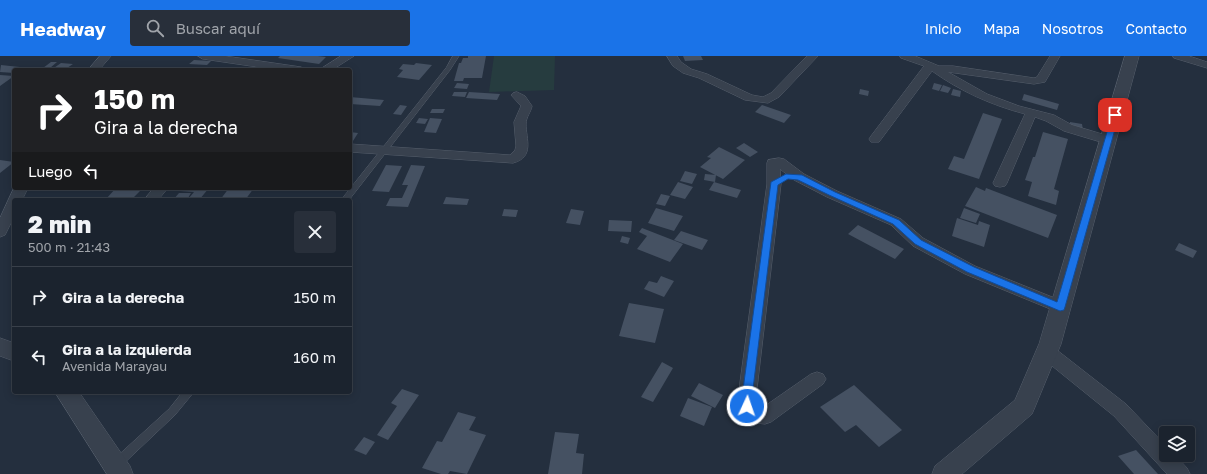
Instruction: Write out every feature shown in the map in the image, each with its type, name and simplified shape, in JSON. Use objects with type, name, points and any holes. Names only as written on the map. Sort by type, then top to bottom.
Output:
[{"type":"street","points":[[95,68],[106,56]]},
{"type":"street","points":[[203,56],[253,59],[292,68]]},
{"type":"street","points":[[328,68],[350,56]]},
{"type":"street","points":[[672,56],[677,64],[687,71],[703,76],[749,98],[763,100],[768,100],[775,96],[813,56]]},
{"type":"street","points":[[905,56],[934,67],[1034,81],[1041,80],[1055,56]]},
{"type":"street","points":[[944,474],[1024,407],[1047,352],[1132,56]]},
{"type":"street","points":[[1178,56],[1207,65]]},
{"type":"street","points":[[934,67],[952,80],[983,96],[1050,118],[1068,128],[1109,135]]},
{"type":"street","points":[[874,139],[934,67]]},
{"type":"street","points":[[352,148],[512,159],[518,156],[523,148],[523,137],[520,122],[527,107],[526,103],[517,95]]},
{"type":"street","points":[[1000,183],[1031,113]]},
{"type":"street","points":[[817,379],[765,416],[758,417],[752,414],[747,406],[774,184],[772,163],[779,162],[799,177],[832,194],[896,222],[918,242],[970,270],[1060,307]]},
{"type":"street","points":[[153,198],[159,190]]},
{"type":"street","points":[[0,232],[12,207]]},
{"type":"street","points":[[0,347],[12,351]]},
{"type":"street","points":[[1047,352],[1120,410],[1180,474]]},
{"type":"street","points":[[67,394],[118,469]]},
{"type":"lane","points":[[347,198],[448,69],[456,56]]},
{"type":"lane","points":[[118,469],[187,394]]},
{"type":"green space","points":[[494,56],[555,56],[554,90],[489,92]]},
{"type":"building","points":[[280,56],[326,57],[319,64],[278,58]]},
{"type":"building","points":[[468,56],[486,56],[482,78],[464,78],[463,81],[454,81],[459,63],[461,63],[463,58],[468,58]]},
{"type":"building","points":[[683,56],[701,56],[703,60],[685,61]]},
{"type":"building","points":[[194,60],[211,61],[207,65],[189,64]]},
{"type":"building","points":[[51,62],[57,62],[50,68],[43,68]]},
{"type":"building","points":[[61,63],[73,64],[67,68],[54,68]]},
{"type":"building","points":[[416,63],[432,65],[419,80],[397,77],[403,70],[399,69],[403,64],[414,65]]},
{"type":"building","points":[[1,65],[29,68],[12,68],[12,73],[0,72]]},
{"type":"building","points":[[0,75],[12,76],[12,77],[0,86]]},
{"type":"building","points":[[457,83],[469,84],[467,89],[454,88]]},
{"type":"building","points":[[934,83],[942,85],[939,91],[932,89]]},
{"type":"building","points":[[943,85],[951,88],[948,93],[940,91]]},
{"type":"building","points":[[860,89],[869,91],[868,96],[859,94]]},
{"type":"building","points":[[953,89],[961,91],[960,97],[951,95]]},
{"type":"building","points":[[454,92],[467,92],[465,97],[452,96]]},
{"type":"building","points":[[469,92],[500,94],[497,100],[466,98]]},
{"type":"building","points":[[1024,94],[1059,104],[1057,110],[1022,100]]},
{"type":"building","points":[[352,97],[384,100],[380,106],[352,104]]},
{"type":"building","points":[[400,105],[407,106],[401,115],[393,114]]},
{"type":"building","points":[[762,105],[791,115],[784,123],[755,112]]},
{"type":"building","points":[[432,109],[445,109],[443,113],[430,113]]},
{"type":"building","points":[[983,113],[1002,119],[979,179],[948,169],[954,156],[964,159]]},
{"type":"building","points":[[419,118],[428,119],[425,124],[416,123]]},
{"type":"building","points":[[430,118],[442,119],[436,133],[424,132]]},
{"type":"building","points":[[1070,122],[1082,124],[1083,130],[1070,127]]},
{"type":"building","points":[[352,132],[358,133],[353,141]]},
{"type":"building","points":[[1043,132],[1068,139],[1054,189],[1059,191],[1056,205],[1028,196],[1032,182],[1025,180],[1033,157],[1035,157]]},
{"type":"building","points":[[744,143],[758,152],[750,157],[736,148]]},
{"type":"building","points":[[719,147],[745,160],[723,179],[700,167],[711,158],[707,157]]},
{"type":"building","points":[[0,160],[12,162],[12,164],[0,173]]},
{"type":"building","points":[[386,165],[402,166],[389,192],[372,191]]},
{"type":"building","points":[[411,165],[425,166],[408,207],[386,206],[390,198],[402,198],[408,185],[402,185]]},
{"type":"building","points":[[685,171],[697,174],[692,184],[680,181]]},
{"type":"building","points":[[705,174],[716,175],[715,182],[704,180]]},
{"type":"building","points":[[678,182],[693,187],[685,199],[670,195]]},
{"type":"building","points":[[714,182],[741,190],[737,198],[709,190]]},
{"type":"building","points":[[976,187],[985,191],[986,188],[1057,215],[1048,238],[965,206]]},
{"type":"building","points":[[114,190],[145,190],[140,191],[133,198],[107,198]]},
{"type":"building","points":[[207,190],[201,198],[189,198],[194,192],[180,191]]},
{"type":"building","points":[[228,190],[252,190],[246,198],[222,198]]},
{"type":"building","points":[[179,193],[191,193],[188,198],[175,198]]},
{"type":"building","points":[[661,194],[670,196],[665,206],[656,204]]},
{"type":"building","points":[[446,197],[469,199],[467,205],[443,204]]},
{"type":"building","points":[[656,208],[683,216],[674,231],[648,223]]},
{"type":"building","points":[[964,208],[980,214],[976,223],[960,218]]},
{"type":"building","points":[[504,209],[518,210],[516,217],[502,216]]},
{"type":"building","points":[[571,209],[584,211],[580,225],[566,223]]},
{"type":"building","points":[[957,218],[978,225],[979,221],[990,225],[984,247],[952,236]]},
{"type":"building","points":[[609,220],[632,221],[631,232],[608,231]]},
{"type":"building","points":[[858,225],[904,249],[895,259],[848,234]]},
{"type":"building","points":[[642,228],[683,244],[670,262],[637,249],[647,236],[639,232]]},
{"type":"building","points":[[681,231],[708,240],[702,250],[674,240]]},
{"type":"building","points":[[622,236],[630,238],[628,244],[620,242]]},
{"type":"building","points":[[1179,243],[1197,251],[1193,258],[1175,250]]},
{"type":"building","points":[[661,276],[674,281],[664,297],[644,289],[649,281],[657,283]]},
{"type":"building","points":[[629,303],[664,309],[655,343],[619,336]]},
{"type":"building","points":[[662,362],[673,368],[653,402],[641,397]]},
{"type":"building","points":[[699,383],[723,395],[715,408],[691,396]]},
{"type":"building","points":[[854,385],[902,430],[879,447],[856,425],[845,432],[820,407]]},
{"type":"building","points":[[402,389],[419,395],[388,440],[377,435],[397,406],[391,403]]},
{"type":"building","points":[[688,398],[712,407],[704,426],[680,416]]},
{"type":"building","points":[[458,412],[476,417],[469,430],[486,435],[467,474],[450,471],[448,474],[441,474],[422,468],[437,441],[442,442]]},
{"type":"building","points":[[555,432],[579,434],[576,453],[584,454],[582,474],[548,474]]},
{"type":"building","points":[[364,437],[375,442],[366,455],[354,450]]},
{"type":"building","points":[[1136,450],[1158,474],[1134,474],[1118,456]]},
{"type":"route","points":[[747,406],[774,184],[786,176],[799,177],[832,194],[896,222],[918,242],[970,270],[1060,307],[1115,115]]}]
